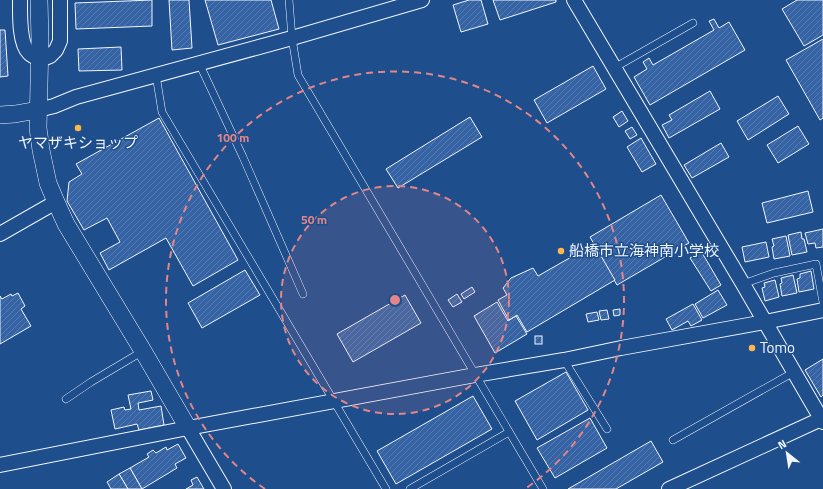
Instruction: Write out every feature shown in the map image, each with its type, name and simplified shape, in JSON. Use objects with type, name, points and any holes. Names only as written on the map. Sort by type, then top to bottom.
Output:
[{"type":"street","points":[[20,0],[23,44],[28,52],[40,60]]},
{"type":"street","points":[[39,0],[40,60],[38,128],[48,183],[66,224],[224,489]]},
{"type":"street","points":[[40,60],[50,56],[56,50],[60,41],[60,0]]},
{"type":"street","points":[[0,115],[15,114],[54,106],[76,97],[292,38],[422,0]]},
{"type":"street","points":[[574,0],[822,421],[669,489]]},
{"type":"street","points":[[0,234],[56,202]]},
{"type":"street","points":[[0,465],[188,428],[564,360],[823,310]]},
{"type":"lane","points":[[289,0],[292,38],[298,75],[543,489]]},
{"type":"lane","points":[[614,68],[693,23]]},
{"type":"lane","points":[[199,63],[243,157],[303,294]]},
{"type":"lane","points":[[156,75],[162,112],[386,489]]},
{"type":"lane","points":[[742,284],[774,272],[816,264],[823,302]]},
{"type":"lane","points":[[66,400],[91,382],[143,351]]},
{"type":"lane","points":[[564,360],[607,429]]},
{"type":"lane","points":[[673,440],[794,372]]},
{"type":"lane","points":[[410,489],[509,432]]},
{"type":"building","points":[[152,0],[152,26],[76,29],[75,3]]},
{"type":"building","points":[[169,0],[189,0],[192,48],[172,50]]},
{"type":"building","points":[[205,0],[271,0],[279,29],[218,45]]},
{"type":"building","points":[[469,0],[481,0],[488,24],[461,32],[453,5]]},
{"type":"building","points":[[493,0],[556,0],[556,2],[500,20]]},
{"type":"building","points":[[797,0],[823,0],[823,35],[804,46],[782,9]]},
{"type":"building","points":[[714,19],[719,28],[729,22],[745,50],[650,105],[634,77],[647,69],[643,62],[649,58],[653,65],[714,30],[709,21]]},
{"type":"building","points":[[0,30],[5,30],[8,76],[0,77]]},
{"type":"building","points":[[823,39],[823,118],[820,120],[786,60]]},
{"type":"building","points":[[121,47],[122,70],[79,71],[78,49]]},
{"type":"building","points":[[593,66],[606,89],[547,123],[534,100]]},
{"type":"building","points":[[710,91],[720,109],[669,138],[662,125],[672,120],[669,115]]},
{"type":"building","points":[[778,96],[789,114],[748,140],[737,121]]},
{"type":"building","points":[[622,111],[628,121],[619,127],[613,117]]},
{"type":"building","points":[[470,117],[482,137],[398,188],[386,169]]},
{"type":"building","points":[[159,118],[238,260],[193,286],[166,238],[109,270],[100,253],[120,242],[107,218],[84,230],[67,201],[69,182],[82,174],[76,164]]},
{"type":"building","points":[[798,126],[809,144],[778,163],[767,145]]},
{"type":"building","points":[[632,127],[637,135],[630,139],[625,131]]},
{"type":"building","points":[[641,138],[656,164],[642,172],[627,147]]},
{"type":"building","points":[[721,143],[729,157],[692,178],[684,165]]},
{"type":"building","points":[[808,191],[813,212],[767,223],[762,203]]},
{"type":"building","points":[[661,195],[689,243],[617,285],[590,237]]},
{"type":"building","points":[[823,229],[823,247],[816,248],[815,243],[808,244],[805,233]]},
{"type":"building","points":[[801,232],[807,252],[792,255],[788,235]]},
{"type":"building","points":[[786,236],[790,256],[774,259],[772,247],[774,246],[772,239]]},
{"type":"building","points":[[766,242],[769,257],[745,262],[742,247]]},
{"type":"building","points":[[594,244],[615,280],[527,332],[517,315],[509,320],[498,300],[507,295],[503,288],[511,278],[533,268],[538,276]]},
{"type":"building","points":[[701,251],[721,285],[711,291],[690,258]]},
{"type":"building","points":[[245,270],[260,295],[202,328],[188,303]]},
{"type":"building","points":[[811,271],[814,289],[799,292],[797,279],[800,278],[800,274]]},
{"type":"building","points":[[793,275],[797,293],[782,296],[780,284],[782,283],[781,278]]},
{"type":"building","points":[[775,280],[779,297],[765,301],[762,288],[765,287],[764,283]]},
{"type":"building","points":[[472,287],[475,292],[464,299],[461,294]]},
{"type":"building","points":[[718,290],[727,305],[703,318],[695,304]]},
{"type":"building","points":[[18,293],[25,306],[21,309],[31,326],[0,344],[0,296],[2,299],[11,294],[12,296]]},
{"type":"building","points":[[457,294],[462,302],[453,307],[448,300]]},
{"type":"building","points":[[405,295],[421,323],[353,362],[337,334]]},
{"type":"building","points":[[497,302],[508,321],[516,316],[527,334],[495,353],[474,316]]},
{"type":"building","points":[[693,304],[702,320],[691,326],[688,321],[672,330],[666,319]]},
{"type":"building","points":[[620,309],[620,315],[614,316],[613,310]]},
{"type":"building","points":[[607,310],[609,319],[601,320],[599,311]]},
{"type":"building","points":[[597,312],[599,320],[588,322],[586,314]]},
{"type":"building","points":[[535,336],[542,336],[542,344],[535,344]]},
{"type":"building","points":[[823,359],[823,395],[821,397],[805,370]]},
{"type":"building","points":[[566,372],[588,410],[537,440],[515,401]]},
{"type":"building","points":[[151,391],[153,400],[138,403],[139,410],[161,406],[164,425],[139,430],[137,424],[115,429],[111,410],[124,407],[125,410],[131,409],[128,395]]},
{"type":"building","points":[[473,396],[492,429],[396,484],[377,451]]},
{"type":"building","points":[[590,418],[607,448],[555,478],[537,448]]},
{"type":"building","points":[[651,441],[663,462],[616,489],[568,489]]},
{"type":"building","points":[[178,444],[186,458],[175,464],[177,468],[142,489],[130,468],[149,457],[147,454],[153,450],[156,453],[166,447],[167,450]]},
{"type":"building","points":[[130,468],[142,489],[128,489],[119,474]]},
{"type":"building","points":[[119,474],[128,489],[111,489],[107,482]]},
{"type":"building","points":[[197,477],[204,489],[186,489],[193,485],[191,480]]},
{"type":"place","name":"ヤマザキショップ","points":[[78,128]]},
{"type":"place","name":"船橋市立海神南小学校","points":[[561,251]]},
{"type":"place","name":"Tomo","points":[[752,348]]}]
